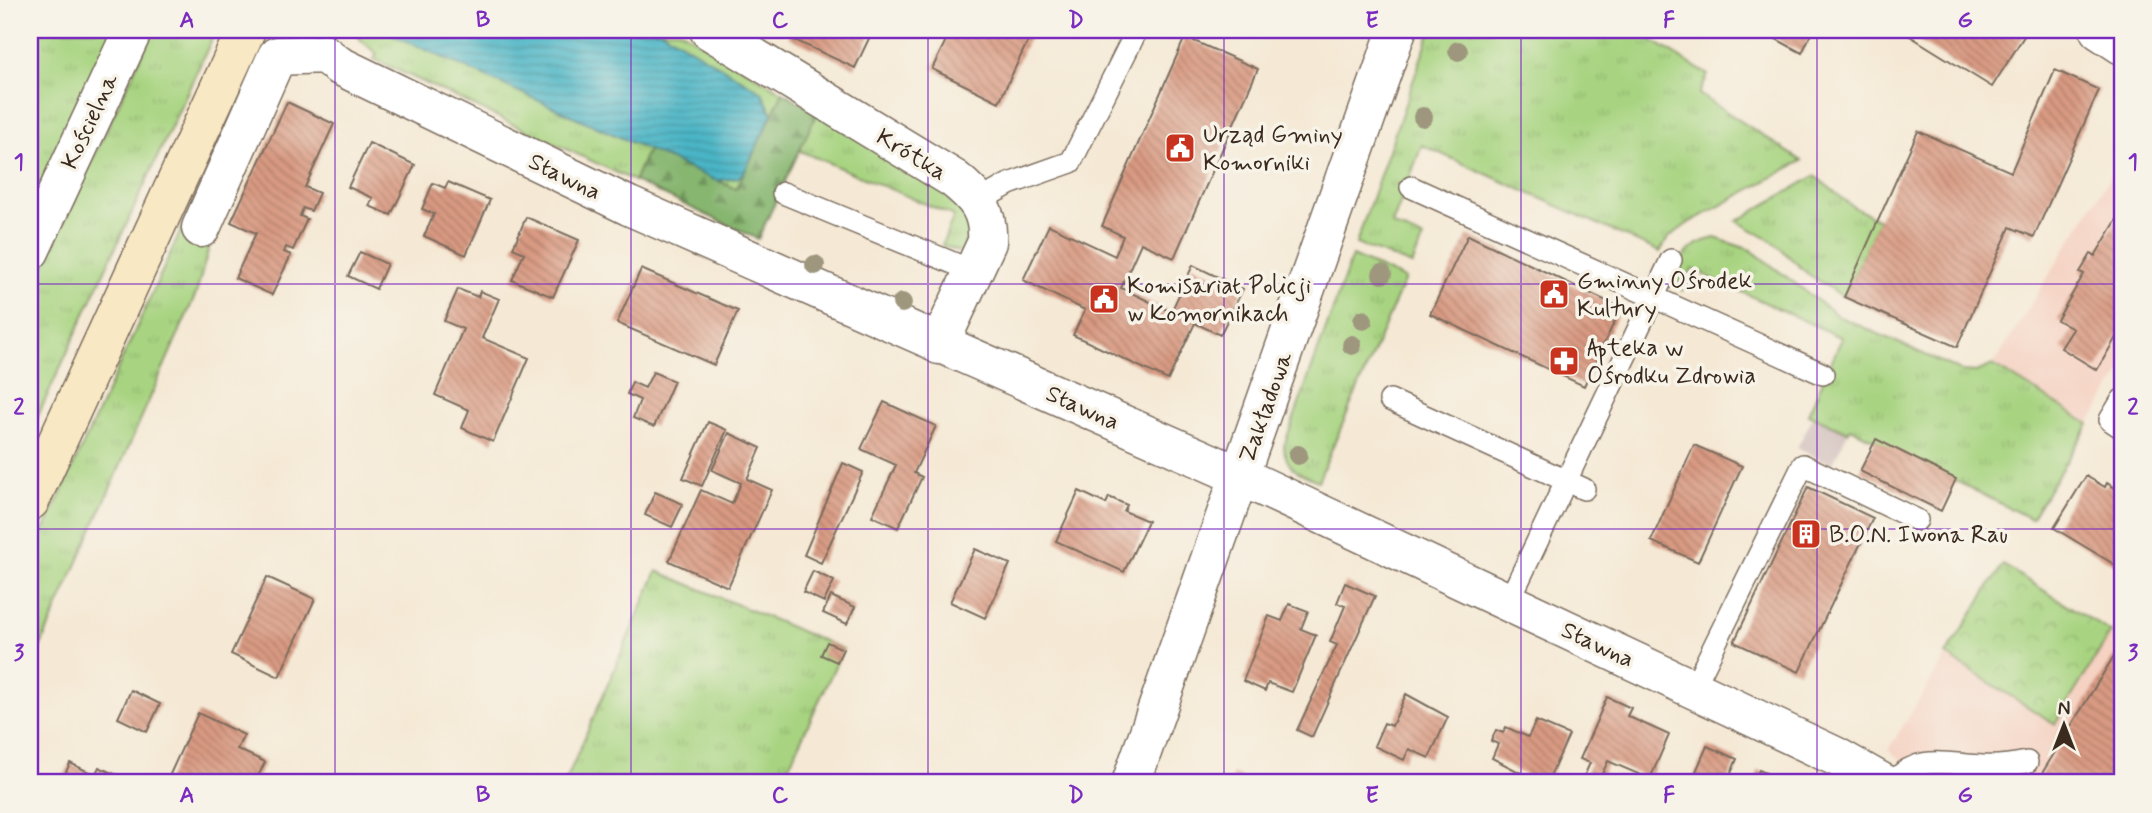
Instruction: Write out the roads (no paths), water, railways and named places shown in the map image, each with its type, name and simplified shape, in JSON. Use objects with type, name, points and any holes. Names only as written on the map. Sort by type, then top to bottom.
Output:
[{"type":"main road","points":[[30,501],[246,30]]},
{"type":"street","name":"Kościelna","points":[[30,251],[133,30]]},
{"type":"street","name":"Krótka","points":[[709,30],[954,179],[979,201]]},
{"type":"street","name":"Zakładowa","points":[[1131,783],[1397,30]]},
{"type":"street","points":[[2099,30],[2122,45]]},
{"type":"street","name":"Stawna","points":[[201,228],[233,149],[277,56],[321,42],[338,65],[628,206],[1240,476],[1837,757],[1883,783]]},
{"type":"street","points":[[939,345],[987,242],[988,227],[979,201]]},
{"type":"lane","points":[[979,201],[1009,184],[1071,162],[1137,30]]},
{"type":"lane","points":[[1411,187],[1823,374]]},
{"type":"lane","points":[[783,193],[975,272]]},
{"type":"lane","points":[[1508,603],[1575,485],[1671,260]]},
{"type":"lane","points":[[1390,400],[1575,485]]},
{"type":"lane","points":[[2122,400],[2110,420],[2122,428]]},
{"type":"lane","points":[[1693,689],[1803,465],[1917,520]]},
{"type":"lane","points":[[1892,783],[1908,768],[1926,762],[1984,766],[2027,762]]},
{"type":"water","points":[[387,30],[660,30],[762,92],[772,114],[744,173],[737,178],[717,181],[397,37]]},
{"type":"place","name":"Urząd Gminy Komorniki","points":[[1180,148]]},
{"type":"place","name":"Gminny Ośrodek Kultury","points":[[1554,294]]},
{"type":"place","name":"Komisariat Policji w Komornikach","points":[[1104,299]]},
{"type":"place","name":"Apteka w Ośrodku Zdrowia","points":[[1564,361]]},
{"type":"place","name":"B.O.N. Iwona Rau","points":[[1806,534]]}]
